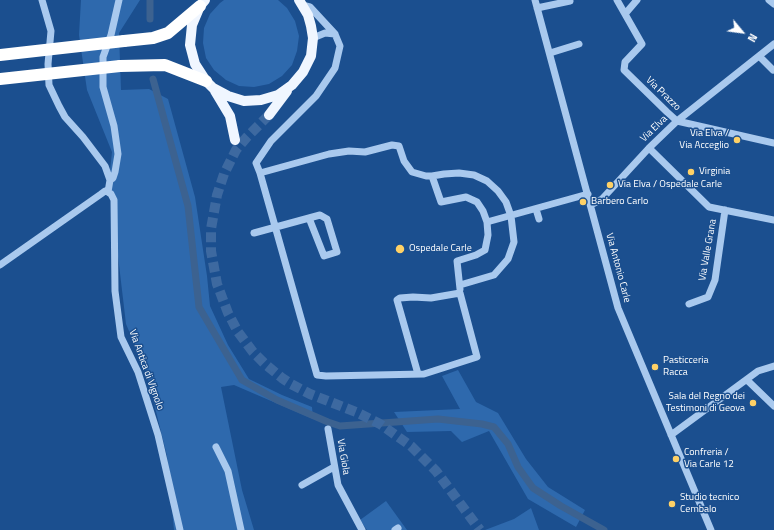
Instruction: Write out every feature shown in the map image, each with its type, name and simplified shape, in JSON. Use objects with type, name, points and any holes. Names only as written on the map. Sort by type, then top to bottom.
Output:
[{"type":"highway","points":[[0,55],[152,38],[168,33],[202,3]]},
{"type":"highway","points":[[0,79],[120,66],[165,65],[209,84]]},
{"type":"main road","points":[[269,115],[304,72],[310,56],[313,38],[311,26],[308,15],[300,2]]},
{"type":"main road","points":[[202,3],[192,25],[190,45],[195,64],[230,116],[235,140]]},
{"type":"main road","points":[[209,84],[228,96],[244,101],[261,100],[278,95],[292,85]]},
{"type":"street","points":[[42,0],[50,31],[48,64],[49,85],[65,117],[83,137],[105,166],[110,180]]},
{"type":"street","name":"Via Antica di Vignolo","points":[[119,0],[111,35],[103,57],[103,87],[114,126],[118,154],[114,178],[110,180],[108,192],[114,200],[115,291],[121,337],[138,372],[158,435],[180,530]]},
{"type":"street","name":"Via Antonio Carle","points":[[535,0],[618,308],[711,530]]},
{"type":"street","name":"Via Prazzo","points":[[617,0],[642,44],[624,62],[624,70],[677,121],[774,142]]},
{"type":"street","points":[[625,14],[638,0]]},
{"type":"street","points":[[769,0],[774,4]]},
{"type":"street","points":[[538,8],[570,1]]},
{"type":"street","points":[[300,2],[310,7],[335,34],[340,46],[335,68],[316,96],[271,141],[256,163],[276,228],[317,375],[424,374],[477,357],[460,294],[457,262],[485,250],[488,235],[487,222],[483,211],[476,202],[466,197],[441,202],[432,176]]},
{"type":"street","points":[[313,38],[324,33],[335,34]]},
{"type":"street","points":[[550,53],[579,44]]},
{"type":"street","name":"Via Elva","points":[[591,205],[602,199],[649,148],[677,121],[774,44]]},
{"type":"street","points":[[759,56],[773,70]]},
{"type":"street","points":[[260,173],[330,154],[349,151],[366,152],[392,145],[399,146],[404,161],[412,172],[426,176],[458,173],[474,175],[487,181],[506,202],[511,216],[514,242],[508,259],[494,275],[460,285]]},
{"type":"street","points":[[649,148],[710,207],[774,220]]},
{"type":"street","points":[[0,265],[105,191],[108,192]]},
{"type":"street","points":[[487,222],[588,194]]},
{"type":"street","points":[[536,209],[539,219]]},
{"type":"street","name":"Via Valle Grana","points":[[689,304],[708,296],[715,280],[725,210]]},
{"type":"street","points":[[254,233],[276,228],[309,218],[320,215],[327,219],[337,252],[324,256],[309,218]]},
{"type":"street","points":[[418,374],[397,300],[400,298],[432,298],[460,294]]},
{"type":"street","points":[[671,435],[758,371],[774,366]]},
{"type":"street","points":[[747,380],[774,406]]},
{"type":"street","name":"Via Giola","points":[[328,429],[338,485],[362,530]]},
{"type":"street","points":[[216,447],[228,471],[241,530]]},
{"type":"street","points":[[302,485],[334,467]]},
{"type":"shaded area","points":[[81,0],[140,0],[119,33],[121,90],[149,89],[168,99],[195,197],[210,306],[228,345],[249,379],[282,395],[312,407],[313,419],[234,385],[221,387],[242,490],[254,530],[174,530],[167,456],[146,371],[126,324],[109,180],[112,152],[87,90],[79,35]]},
{"type":"shaded area","points":[[224,0],[278,0],[287,8],[295,21],[299,36],[297,51],[292,65],[282,76],[269,84],[254,87],[239,86],[226,80],[214,70],[206,58],[203,43],[204,28],[210,14]]},
{"type":"shaded area","points":[[458,370],[476,402],[498,413],[526,459],[548,487],[585,510],[576,527],[528,499],[489,431],[462,442],[451,431],[407,432],[394,412],[460,409],[442,376]]},
{"type":"shaded area","points":[[386,501],[407,530],[367,530],[360,520]]},
{"type":"shaded area","points":[[531,508],[539,530],[485,530],[514,519]]},
{"type":"waterway","points":[[150,0],[150,19]]},
{"type":"waterway","points":[[153,79],[188,206],[199,307],[242,380],[277,400],[340,426],[438,419],[482,424],[494,427],[508,444],[518,467],[533,488],[561,506],[604,530]]},
{"type":"tunnel","points":[[269,115],[236,150],[224,174],[217,195],[211,229],[211,251],[217,284],[228,313],[238,332],[253,352],[282,378],[310,394],[356,412],[380,424],[411,446],[436,471],[480,530]]},
{"type":"place","name":"Via Elva / Via Acceglio","points":[[737,140]]},
{"type":"place","name":"Virginia","points":[[691,172]]},
{"type":"place","name":"Via Elva / Ospedale Carle","points":[[610,185]]},
{"type":"place","name":"Barbero Carlo","points":[[583,202]]},
{"type":"place","name":"Ospedale Carle","points":[[400,249]]},
{"type":"place","name":"Pasticceria Racca","points":[[655,367]]},
{"type":"place","name":"Sala del Regno dei Testimoni di Geova","points":[[753,403]]},
{"type":"place","name":"Confreria / Via Carle 12","points":[[676,459]]},
{"type":"place","name":"Studio tecnico Cembalo","points":[[672,504]]}]
